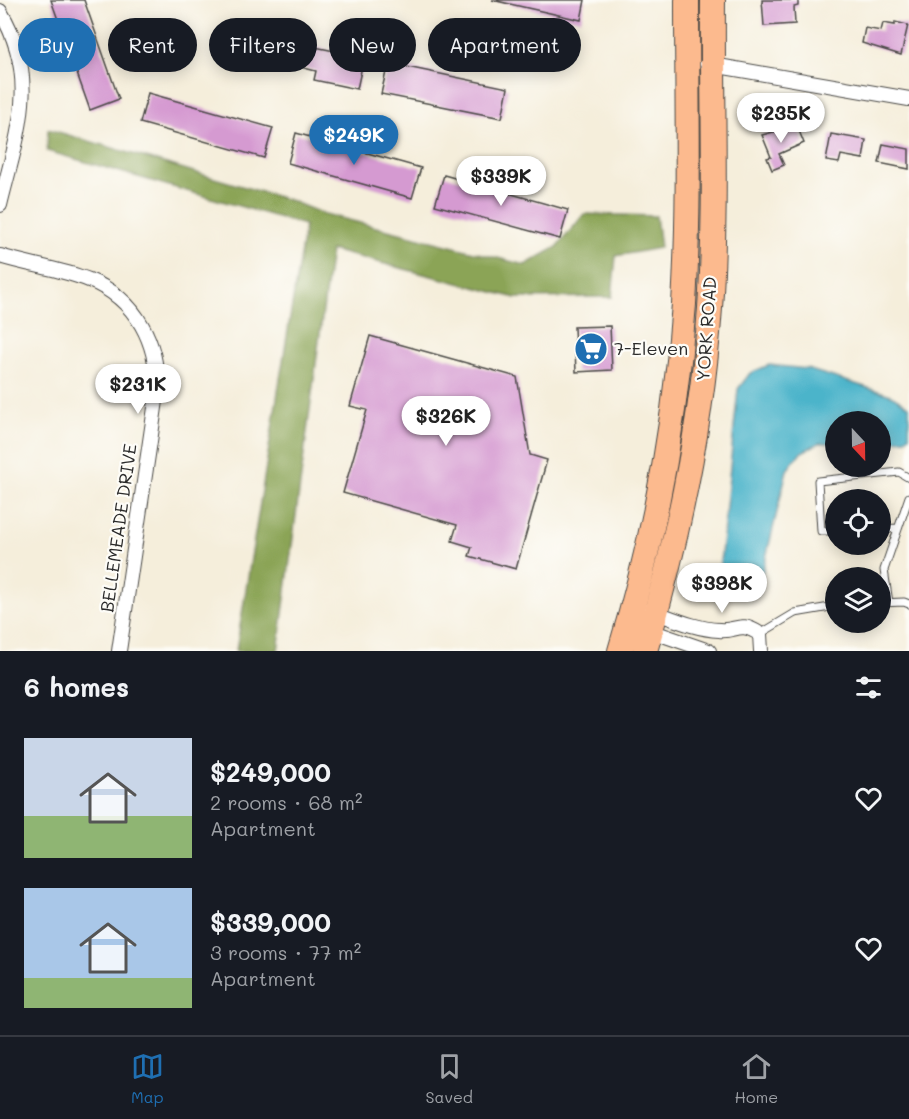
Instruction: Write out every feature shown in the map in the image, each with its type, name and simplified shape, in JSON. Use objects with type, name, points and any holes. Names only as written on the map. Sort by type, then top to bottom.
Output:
[{"type":"highway","name":"YORK ROAD","points":[[620,651],[643,625],[684,499],[698,422],[710,306],[687,60],[687,0]]},
{"type":"highway","name":"YORK ROAD","points":[[700,182],[712,65],[713,0]]},
{"type":"street","points":[[0,12],[16,43],[23,84],[23,109],[0,206]]},
{"type":"street","points":[[687,60],[909,99]]},
{"type":"street","name":"BELLEMEADE DRIVE","points":[[0,256],[88,280],[107,289],[125,302],[139,318],[152,347],[158,379],[157,394],[119,651]]},
{"type":"street","points":[[643,625],[697,626],[721,631],[739,626],[751,628],[760,634],[761,651]]},
{"type":"street","points":[[643,625],[709,651]]},
{"type":"lane","points":[[825,531],[821,531],[818,481],[899,472],[909,478]]},
{"type":"lane","points":[[885,567],[909,497]]},
{"type":"lane","points":[[891,528],[898,528]]},
{"type":"lane","points":[[891,603],[909,604]]},
{"type":"lane","points":[[760,634],[795,613],[825,608]]},
{"type":"green space","points":[[48,129],[289,200],[321,213],[525,265],[557,247],[584,214],[656,216],[660,248],[616,256],[612,297],[516,298],[331,250],[278,651],[236,651],[305,225],[47,151]]},
{"type":"water","points":[[769,365],[807,369],[891,395],[909,406],[909,436],[906,439],[891,440],[891,411],[825,411],[825,443],[819,443],[800,453],[787,470],[758,591],[748,597],[718,584],[738,389],[750,373]]},
{"type":"building","points":[[51,0],[84,0],[90,18],[57,18]]},
{"type":"building","points":[[492,0],[585,0],[581,20],[581,18]]},
{"type":"building","points":[[762,0],[798,0],[798,6],[794,7],[795,24],[764,26]]},
{"type":"building","points":[[895,22],[908,25],[901,55],[862,43],[865,28],[881,31],[883,23],[895,25]]},
{"type":"building","points":[[96,34],[119,99],[90,110],[77,72],[96,72]]},
{"type":"building","points":[[317,47],[329,50],[329,72],[361,72],[357,89],[314,80],[317,72]]},
{"type":"building","points":[[416,69],[508,88],[502,118],[381,94],[386,72],[416,72]]},
{"type":"building","points":[[148,93],[273,128],[264,158],[140,123]]},
{"type":"building","points":[[797,126],[804,143],[779,154],[784,165],[772,170],[767,158],[771,157],[762,135],[784,129],[786,131]]},
{"type":"building","points":[[296,133],[421,168],[412,198],[288,163]]},
{"type":"building","points":[[831,134],[866,140],[863,159],[841,155],[839,163],[826,161]]},
{"type":"building","points":[[883,144],[909,149],[909,169],[879,163]]},
{"type":"building","points":[[444,175],[568,210],[560,239],[435,205]]},
{"type":"building","points":[[610,326],[612,370],[576,372],[574,327]]},
{"type":"building","points":[[370,336],[517,377],[530,455],[547,460],[516,569],[469,556],[472,547],[452,541],[457,525],[343,493],[367,410],[350,406]]},
{"type":"place","name":"7-Eleven","points":[[591,349]]}]
